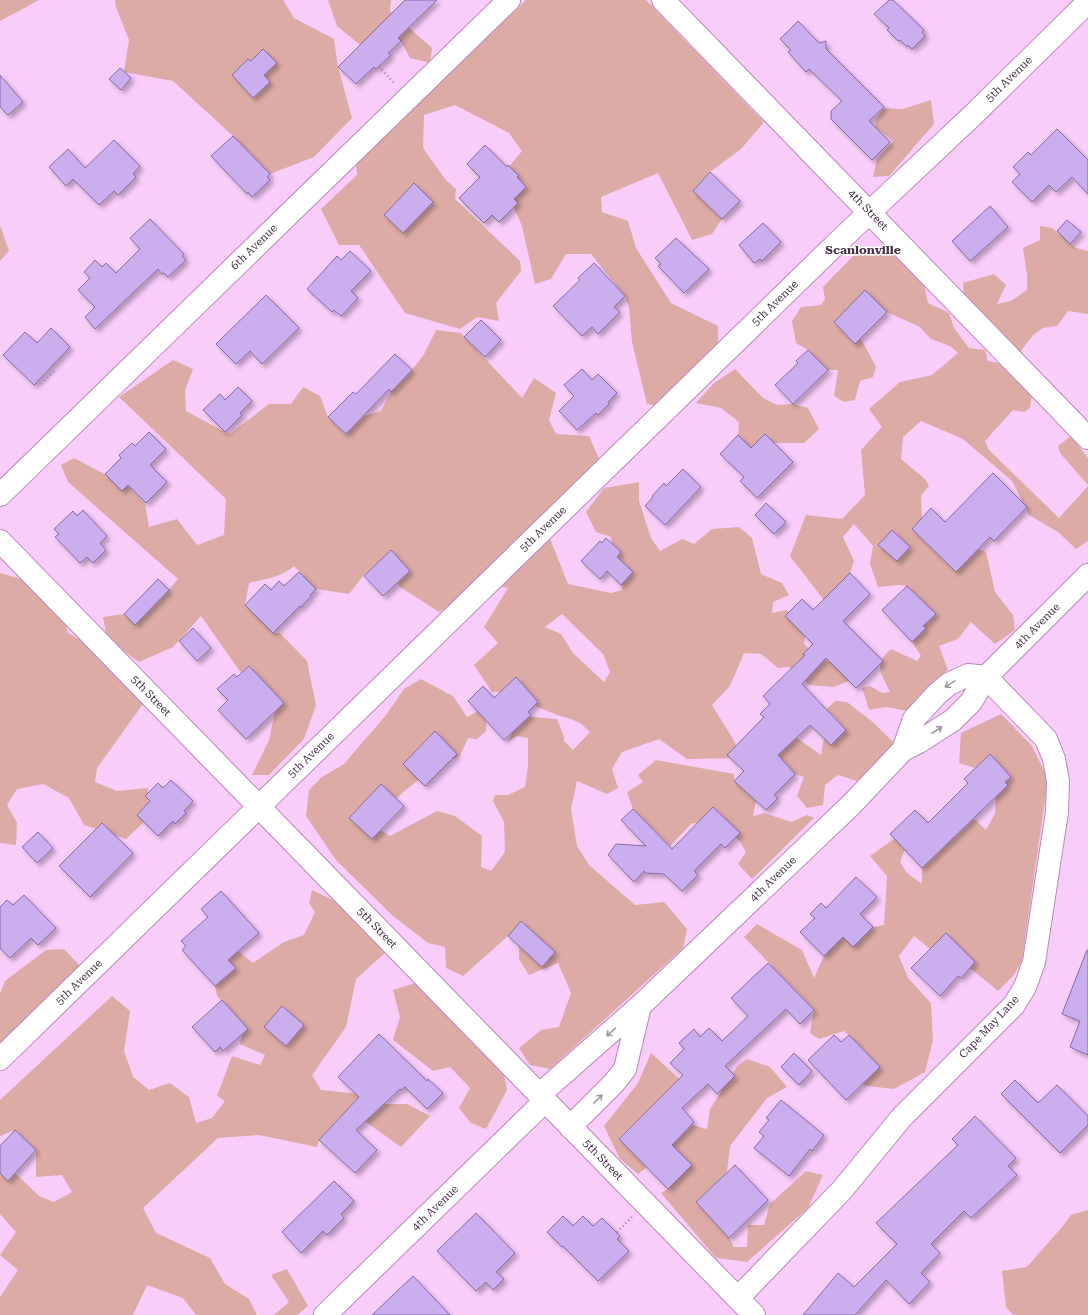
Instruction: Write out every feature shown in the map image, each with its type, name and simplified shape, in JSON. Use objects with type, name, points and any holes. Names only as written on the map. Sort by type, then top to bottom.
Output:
[{"type":"street","name":"6th Avenue","points":[[0,495],[509,0]]},
{"type":"street","name":"4th Street","points":[[663,0],[1088,438]]},
{"type":"street","name":"5th Avenue","points":[[0,1059],[869,211],[933,153],[1088,2]]},
{"type":"street","name":"5th Street","points":[[0,541],[754,1315]]},
{"type":"street","name":"4th Avenue","points":[[325,1315],[542,1098],[851,805],[903,750],[919,742],[953,720],[971,702],[986,677],[1088,575]]},
{"type":"street","name":"4th Avenue","points":[[903,750],[914,719],[937,694],[949,684],[968,674],[986,677]]},
{"type":"street","name":"Cape May Lane","points":[[738,1298],[842,1190],[902,1118],[1014,1004],[1025,988],[1035,954],[1057,812],[1058,782],[1054,759],[1046,739],[986,677]]},
{"type":"street","points":[[570,1127],[614,1083],[625,1069],[640,1006]]},
{"type":"path","points":[[42,384],[54,371],[53,369]]},
{"type":"shaded area","points":[[0,0],[39,0],[0,21]]},
{"type":"shaded area","points":[[115,0],[283,0],[294,18],[334,39],[338,67],[352,118],[314,157],[270,174],[233,136],[173,81],[124,72],[129,40],[116,7]]},
{"type":"shaded area","points":[[328,0],[391,0],[390,11],[432,48],[430,63],[410,58],[401,41],[382,23],[360,45],[337,26]]},
{"type":"shaded area","points":[[526,0],[646,0],[764,122],[741,149],[710,172],[693,191],[722,219],[712,234],[692,240],[658,173],[601,197],[602,212],[628,221],[636,248],[671,303],[718,326],[718,350],[657,406],[647,404],[632,342],[629,308],[625,296],[591,254],[566,254],[551,279],[535,284],[522,226],[514,208],[507,169],[522,151],[509,133],[455,105],[424,115],[423,148],[445,179],[456,189],[455,199],[520,261],[521,271],[496,303],[499,321],[477,317],[460,329],[405,313],[359,245],[339,245],[321,209],[357,175],[356,164]]},
{"type":"shaded area","points":[[931,100],[934,124],[889,176],[873,177],[877,160],[893,141],[875,127],[876,119],[884,108],[903,109]]},
{"type":"shaded area","points":[[0,225],[9,251],[0,261]]},
{"type":"shaded area","points":[[1040,226],[1052,228],[1076,248],[1088,251],[1088,314],[1068,311],[1057,326],[1043,328],[1033,335],[1020,352],[992,322],[982,320],[964,302],[963,283],[994,274],[1006,285],[997,304],[1011,301],[1027,290],[1027,275],[1023,248],[1040,240]]},
{"type":"shaded area","points":[[876,249],[897,256],[924,284],[928,303],[949,313],[954,328],[969,348],[985,350],[988,361],[998,363],[1032,394],[1030,408],[1024,412],[1013,410],[985,441],[989,450],[1059,518],[1088,486],[1088,541],[1076,549],[1058,532],[1029,515],[1012,481],[963,439],[921,421],[903,437],[901,459],[925,479],[929,486],[921,496],[922,518],[912,529],[942,558],[950,562],[975,548],[986,552],[995,592],[1013,615],[1015,630],[995,644],[971,622],[958,639],[939,646],[948,670],[931,683],[908,711],[886,707],[869,710],[862,688],[870,686],[882,693],[890,692],[880,670],[882,660],[891,649],[917,661],[921,656],[912,642],[926,629],[923,626],[935,614],[907,586],[898,585],[878,587],[870,564],[873,546],[854,524],[843,537],[854,561],[850,573],[837,586],[849,602],[833,612],[790,556],[806,515],[842,519],[865,495],[861,450],[882,427],[869,409],[900,382],[932,375],[958,353],[950,346],[931,339],[920,327],[887,312],[849,307],[852,327],[864,344],[876,367],[873,377],[860,381],[855,400],[844,402],[834,396],[838,370],[828,370],[808,350],[796,343],[792,321],[801,307],[821,305],[825,299],[823,287],[859,250]]},
{"type":"shaded area","points":[[436,330],[461,333],[522,398],[534,378],[556,393],[549,420],[556,434],[589,436],[601,463],[549,536],[568,584],[611,593],[622,590],[611,537],[596,532],[586,512],[604,488],[639,482],[639,501],[651,538],[660,551],[682,539],[694,544],[712,529],[739,527],[752,538],[761,574],[782,583],[789,595],[773,602],[772,613],[786,610],[806,627],[804,644],[819,658],[849,670],[849,681],[834,687],[809,685],[789,667],[778,668],[761,654],[744,653],[730,686],[712,705],[743,758],[687,759],[659,739],[622,752],[612,769],[618,788],[607,794],[577,781],[571,809],[577,846],[589,865],[635,905],[664,902],[687,929],[683,948],[550,1069],[530,1065],[519,1048],[541,1030],[559,1027],[571,993],[558,963],[529,975],[519,959],[519,945],[508,936],[463,976],[446,968],[445,947],[428,943],[393,916],[336,860],[306,816],[309,790],[322,777],[344,764],[386,715],[404,689],[421,679],[453,696],[467,717],[478,711],[487,717],[486,731],[477,739],[468,738],[460,756],[435,767],[402,793],[371,824],[390,836],[437,811],[455,816],[482,836],[481,867],[491,871],[505,852],[504,822],[493,801],[495,795],[508,795],[525,787],[528,766],[528,738],[517,736],[508,741],[521,716],[557,719],[564,737],[564,741],[573,750],[590,732],[580,723],[538,707],[514,693],[492,692],[474,665],[498,643],[484,627],[508,588],[480,582],[463,598],[439,612],[400,587],[397,583],[410,571],[391,551],[364,575],[349,594],[316,589],[294,566],[279,575],[249,583],[245,605],[273,633],[280,633],[307,661],[316,705],[304,739],[269,775],[252,775],[269,740],[276,707],[239,670],[201,616],[173,647],[139,662],[107,639],[103,617],[124,614],[135,625],[178,579],[68,482],[61,465],[74,458],[129,487],[145,504],[149,527],[177,519],[197,545],[224,535],[226,499],[119,397],[173,360],[193,369],[185,391],[186,411],[225,432],[230,434],[269,404],[291,404],[303,387],[320,396],[328,417],[346,434],[364,416],[381,411],[391,392],[423,356]],"holes":[[[562,614],[603,654],[610,672],[604,682],[573,653],[561,634],[545,627]]]},
{"type":"shaded area","points":[[735,369],[763,398],[777,405],[793,404],[808,408],[819,429],[804,443],[774,443],[765,434],[751,448],[738,435],[739,422],[721,408],[696,403],[714,383]]},
{"type":"shaded area","points":[[1071,436],[1088,458],[1088,485],[1060,453],[1058,446]]},
{"type":"shaded area","points":[[0,573],[28,581],[63,615],[68,633],[83,641],[143,704],[97,768],[95,782],[117,791],[148,788],[148,818],[126,839],[84,825],[69,798],[43,784],[17,789],[7,805],[17,823],[16,845],[0,843]]},
{"type":"shaded area","points":[[835,701],[847,702],[874,723],[894,743],[860,782],[838,775],[825,785],[823,805],[807,808],[797,796],[804,777],[795,774],[774,752],[797,738],[821,755],[824,738],[839,722],[827,709]]},
{"type":"shaded area","points":[[1001,714],[1032,746],[1048,779],[1022,961],[1013,976],[998,991],[970,968],[975,962],[946,933],[930,949],[914,936],[899,956],[908,978],[931,1003],[933,1040],[925,1072],[894,1089],[867,1086],[862,1084],[879,1066],[844,1031],[819,1039],[810,1033],[814,1010],[744,937],[757,924],[802,950],[814,978],[824,956],[843,937],[853,947],[873,927],[884,925],[887,876],[870,856],[894,839],[905,849],[900,862],[907,873],[922,884],[922,868],[974,819],[986,830],[995,813],[996,796],[1008,786],[1005,782],[1011,777],[990,754],[975,768],[959,763],[961,733]]},
{"type":"shaded area","points":[[656,760],[734,774],[734,781],[756,801],[753,816],[764,813],[791,822],[807,815],[814,818],[752,879],[738,864],[746,852],[739,840],[714,825],[692,823],[670,846],[633,809],[627,792],[643,782],[638,775]]},
{"type":"shaded area","points":[[312,890],[335,901],[386,952],[356,979],[346,1027],[312,1075],[321,1090],[359,1094],[376,1112],[384,1104],[407,1104],[430,1116],[401,1147],[359,1117],[341,1116],[319,1140],[317,1147],[259,1135],[218,1138],[143,1208],[156,1233],[210,1258],[225,1284],[249,1299],[257,1315],[196,1315],[183,1298],[147,1285],[133,1315],[0,1315],[0,1297],[18,1270],[0,1255],[16,1232],[0,1214],[0,1173],[8,1181],[15,1173],[39,1196],[54,1202],[72,1192],[62,1175],[36,1177],[36,1150],[15,1130],[0,1136],[0,1100],[112,996],[130,1011],[124,1051],[133,1077],[149,1090],[170,1083],[189,1097],[196,1123],[212,1118],[225,1101],[217,1096],[232,1056],[260,1065],[265,1055],[240,1044],[244,1024],[217,996],[215,986],[235,968],[227,959],[238,951],[253,963],[284,942],[304,935],[315,912],[309,903]]},
{"type":"shaded area","points":[[64,949],[83,969],[0,1049],[0,994],[5,981],[46,950]]},
{"type":"shaded area","points":[[418,982],[502,1065],[507,1090],[486,1129],[471,1123],[459,1108],[470,1088],[450,1067],[433,1071],[393,1040],[400,1017],[393,990]]},
{"type":"shaded area","points":[[651,1053],[684,1083],[666,1092],[619,1138],[647,1167],[638,1174],[620,1159],[604,1126],[638,1083]]},
{"type":"shaded area","points":[[747,1059],[770,1067],[787,1087],[767,1098],[730,1146],[727,1172],[696,1202],[729,1238],[734,1247],[747,1247],[748,1225],[764,1225],[770,1204],[806,1171],[823,1175],[808,1208],[747,1262],[716,1258],[661,1193],[668,1189],[692,1165],[672,1145],[692,1125],[707,1129],[710,1109],[738,1065]]},
{"type":"shaded area","points":[[1088,1210],[1088,1315],[1013,1315],[1006,1307],[1002,1271],[1027,1267],[1071,1215]]},
{"type":"shaded area","points":[[287,1269],[308,1306],[297,1315],[274,1315],[289,1302],[271,1275]]},
{"type":"building","points":[[405,0],[437,0],[398,38],[401,41],[388,53],[391,55],[376,69],[374,67],[356,84],[338,67]]},
{"type":"building","points":[[889,0],[893,0],[924,30],[922,32],[925,36],[912,49],[908,45],[907,47],[900,40],[898,41],[887,30],[889,28],[874,14]]},
{"type":"building","points":[[798,21],[819,43],[826,41],[826,49],[884,107],[869,121],[890,142],[872,160],[831,119],[831,111],[842,101],[809,69],[806,72],[788,52],[791,50],[780,39]]},
{"type":"building","points":[[263,49],[277,63],[264,75],[270,82],[253,98],[232,75],[248,59],[251,61]]},
{"type":"building","points":[[120,68],[131,78],[121,90],[109,79]]},
{"type":"building","points":[[0,75],[23,102],[8,115],[0,107]]},
{"type":"building","points":[[1057,129],[1088,160],[1088,194],[1072,177],[1056,192],[1049,185],[1032,202],[1012,182],[1020,174],[1013,167],[1028,152],[1031,155]]},
{"type":"building","points":[[233,136],[270,174],[267,177],[270,180],[252,197],[248,192],[247,194],[211,156]]},
{"type":"building","points":[[114,140],[140,166],[133,174],[136,177],[118,195],[114,191],[99,205],[73,179],[66,186],[49,167],[68,149],[85,168]]},
{"type":"building","points":[[485,145],[507,167],[508,165],[519,176],[517,177],[526,187],[514,199],[518,203],[499,222],[492,215],[484,223],[459,198],[480,177],[467,164]]},
{"type":"building","points":[[710,172],[740,201],[722,219],[693,191]]},
{"type":"building","points":[[414,183],[433,202],[403,233],[384,215]]},
{"type":"building","points":[[990,206],[1008,227],[970,261],[952,241]]},
{"type":"building","points":[[150,219],[184,254],[182,256],[186,260],[168,277],[164,273],[162,274],[158,269],[95,329],[85,317],[95,307],[78,290],[90,278],[84,272],[95,260],[102,267],[106,263],[116,273],[140,249],[130,238]]},
{"type":"building","points":[[1067,220],[1081,232],[1070,244],[1057,231]]},
{"type":"building","points":[[763,223],[781,242],[762,261],[760,259],[754,263],[739,245]]},
{"type":"building","points":[[676,238],[709,269],[684,293],[658,266],[661,264],[655,258]]},
{"type":"building","points":[[350,251],[371,271],[351,291],[358,298],[341,316],[334,310],[332,312],[307,289],[337,256],[341,260]]},
{"type":"building","points":[[594,263],[625,296],[614,307],[620,312],[598,334],[592,327],[582,336],[553,306],[580,280],[578,278]]},
{"type":"building","points":[[865,290],[887,312],[855,344],[834,322]]},
{"type":"building","points":[[266,295],[299,328],[262,364],[250,351],[236,364],[216,344]]},
{"type":"building","points":[[481,320],[501,340],[485,357],[464,337]]},
{"type":"building","points":[[51,328],[70,347],[34,385],[3,355],[25,332],[37,343]]},
{"type":"building","points":[[808,350],[828,370],[793,404],[775,385],[798,363],[796,361]]},
{"type":"building","points":[[395,354],[412,370],[391,392],[389,389],[346,434],[328,417],[353,392],[356,394]]},
{"type":"building","points":[[582,369],[592,380],[598,374],[617,393],[598,415],[596,413],[577,430],[559,411],[574,396],[564,385]]},
{"type":"building","points":[[238,387],[252,401],[240,413],[242,415],[225,432],[203,410],[220,394],[225,400]]},
{"type":"building","points":[[149,432],[166,449],[150,465],[167,482],[146,503],[128,485],[122,491],[105,474],[121,458],[119,455],[132,443],[135,446]]},
{"type":"building","points":[[765,434],[793,462],[757,498],[740,481],[744,477],[720,454],[738,435],[751,448]]},
{"type":"building","points":[[683,469],[701,487],[665,525],[645,506],[664,483],[666,486]]},
{"type":"building","points":[[993,473],[1027,507],[994,541],[990,537],[956,572],[912,529],[931,508],[945,522]]},
{"type":"building","points":[[766,503],[786,522],[774,534],[755,515]]},
{"type":"building","points":[[83,510],[107,536],[100,543],[106,550],[93,563],[87,557],[80,563],[55,537],[59,534],[54,529],[73,511],[77,516]]},
{"type":"building","points":[[892,530],[910,547],[897,561],[878,545]]},
{"type":"building","points":[[606,538],[621,552],[617,557],[633,572],[621,585],[607,571],[600,579],[581,561],[600,541],[602,543]]},
{"type":"building","points":[[391,550],[410,571],[383,596],[364,576]]},
{"type":"building","points":[[299,572],[316,589],[301,607],[300,606],[273,633],[245,605],[265,584],[271,590],[279,581],[284,586]]},
{"type":"building","points":[[850,573],[870,594],[843,621],[883,661],[856,688],[826,658],[802,684],[846,730],[831,745],[810,725],[778,755],[795,774],[774,795],[778,798],[766,810],[734,781],[744,771],[727,755],[764,717],[760,714],[770,704],[763,696],[805,655],[803,654],[813,644],[785,616],[802,599],[813,610]]},
{"type":"building","points":[[158,579],[169,590],[135,625],[124,614]]},
{"type":"building","points":[[907,586],[936,614],[923,626],[926,628],[912,642],[882,610]]},
{"type":"building","points":[[193,628],[211,648],[197,661],[179,641]]},
{"type":"building","points":[[249,666],[284,703],[246,739],[218,710],[228,700],[217,689],[234,674],[237,677]]},
{"type":"building","points":[[516,677],[538,702],[528,712],[531,715],[504,740],[468,701],[483,686],[494,698]]},
{"type":"building","points":[[435,731],[457,754],[425,786],[403,764]]},
{"type":"building","points":[[990,754],[1011,777],[1005,782],[1008,785],[922,868],[890,834],[915,810],[928,823],[968,783],[964,779]]},
{"type":"building","points":[[171,780],[193,801],[184,811],[186,813],[175,824],[173,821],[158,836],[137,815],[150,801],[145,796],[158,783],[163,788]]},
{"type":"building","points":[[381,784],[404,806],[372,839],[349,818]]},
{"type":"building","points":[[713,807],[740,833],[725,848],[721,844],[694,871],[698,875],[682,891],[664,874],[645,873],[644,871],[634,882],[608,855],[616,844],[646,846],[621,820],[633,809],[672,849]]},
{"type":"building","points":[[102,823],[133,853],[90,897],[59,866]]},
{"type":"building","points":[[38,832],[53,848],[37,863],[22,847]]},
{"type":"building","points":[[856,877],[877,897],[860,914],[873,927],[853,947],[843,937],[824,956],[800,932],[815,918],[810,914],[821,903],[826,908]]},
{"type":"building","points":[[221,891],[259,933],[228,960],[236,968],[215,986],[182,950],[186,946],[181,941],[208,917],[201,909]]},
{"type":"building","points":[[24,895],[56,928],[38,945],[31,938],[10,958],[0,948],[0,907],[7,900],[13,905]]},
{"type":"building","points":[[521,921],[555,952],[542,967],[508,936]]},
{"type":"building","points":[[946,933],[975,962],[961,978],[958,976],[940,996],[911,968]]},
{"type":"building","points":[[1087,950],[1088,1055],[1070,1047],[1080,1021],[1062,1014]]},
{"type":"building","points":[[768,963],[814,1010],[800,1024],[786,1009],[725,1066],[735,1076],[717,1094],[708,1084],[682,1108],[694,1122],[672,1145],[692,1165],[668,1189],[619,1139],[683,1075],[670,1063],[684,1049],[679,1043],[694,1029],[700,1037],[709,1028],[722,1041],[748,1016],[731,998]]},
{"type":"building","points":[[222,1000],[248,1029],[223,1051],[220,1047],[215,1052],[192,1027]]},
{"type":"building","points":[[282,1006],[304,1025],[286,1046],[264,1027]]},
{"type":"building","points":[[379,1034],[427,1081],[428,1079],[443,1093],[427,1109],[405,1087],[401,1090],[400,1089],[356,1130],[377,1150],[355,1173],[319,1140],[359,1097],[338,1077]]},
{"type":"building","points":[[834,1035],[841,1042],[849,1035],[880,1067],[846,1100],[808,1060]]},
{"type":"building","points":[[794,1053],[812,1071],[799,1085],[781,1067]]},
{"type":"building","points":[[1015,1080],[1038,1103],[1057,1085],[1088,1116],[1088,1125],[1060,1153],[1001,1094]]},
{"type":"building","points":[[781,1100],[824,1135],[812,1151],[810,1149],[789,1176],[754,1148],[764,1136],[759,1132],[769,1120],[766,1118]]},
{"type":"building","points":[[975,1116],[1016,1158],[1008,1166],[1017,1175],[971,1218],[964,1211],[931,1244],[940,1253],[921,1273],[930,1282],[909,1304],[886,1280],[855,1315],[803,1315],[838,1273],[854,1287],[897,1244],[876,1223],[958,1145],[952,1139]]},
{"type":"building","points":[[15,1130],[36,1150],[8,1181],[0,1173],[0,1146]]},
{"type":"building","points":[[735,1165],[768,1200],[729,1238],[696,1202]]},
{"type":"building","points":[[334,1181],[354,1201],[341,1214],[344,1218],[327,1235],[323,1231],[301,1253],[282,1232]]},
{"type":"building","points":[[476,1213],[515,1253],[496,1272],[504,1279],[493,1290],[486,1282],[476,1291],[437,1251]]},
{"type":"building","points":[[563,1216],[573,1226],[583,1216],[593,1226],[602,1218],[620,1236],[617,1239],[629,1251],[598,1281],[547,1232]]},
{"type":"building","points":[[413,1276],[450,1315],[372,1315]]},
{"type":"district","name":"Scanlonville","points":[[863,250]]}]
